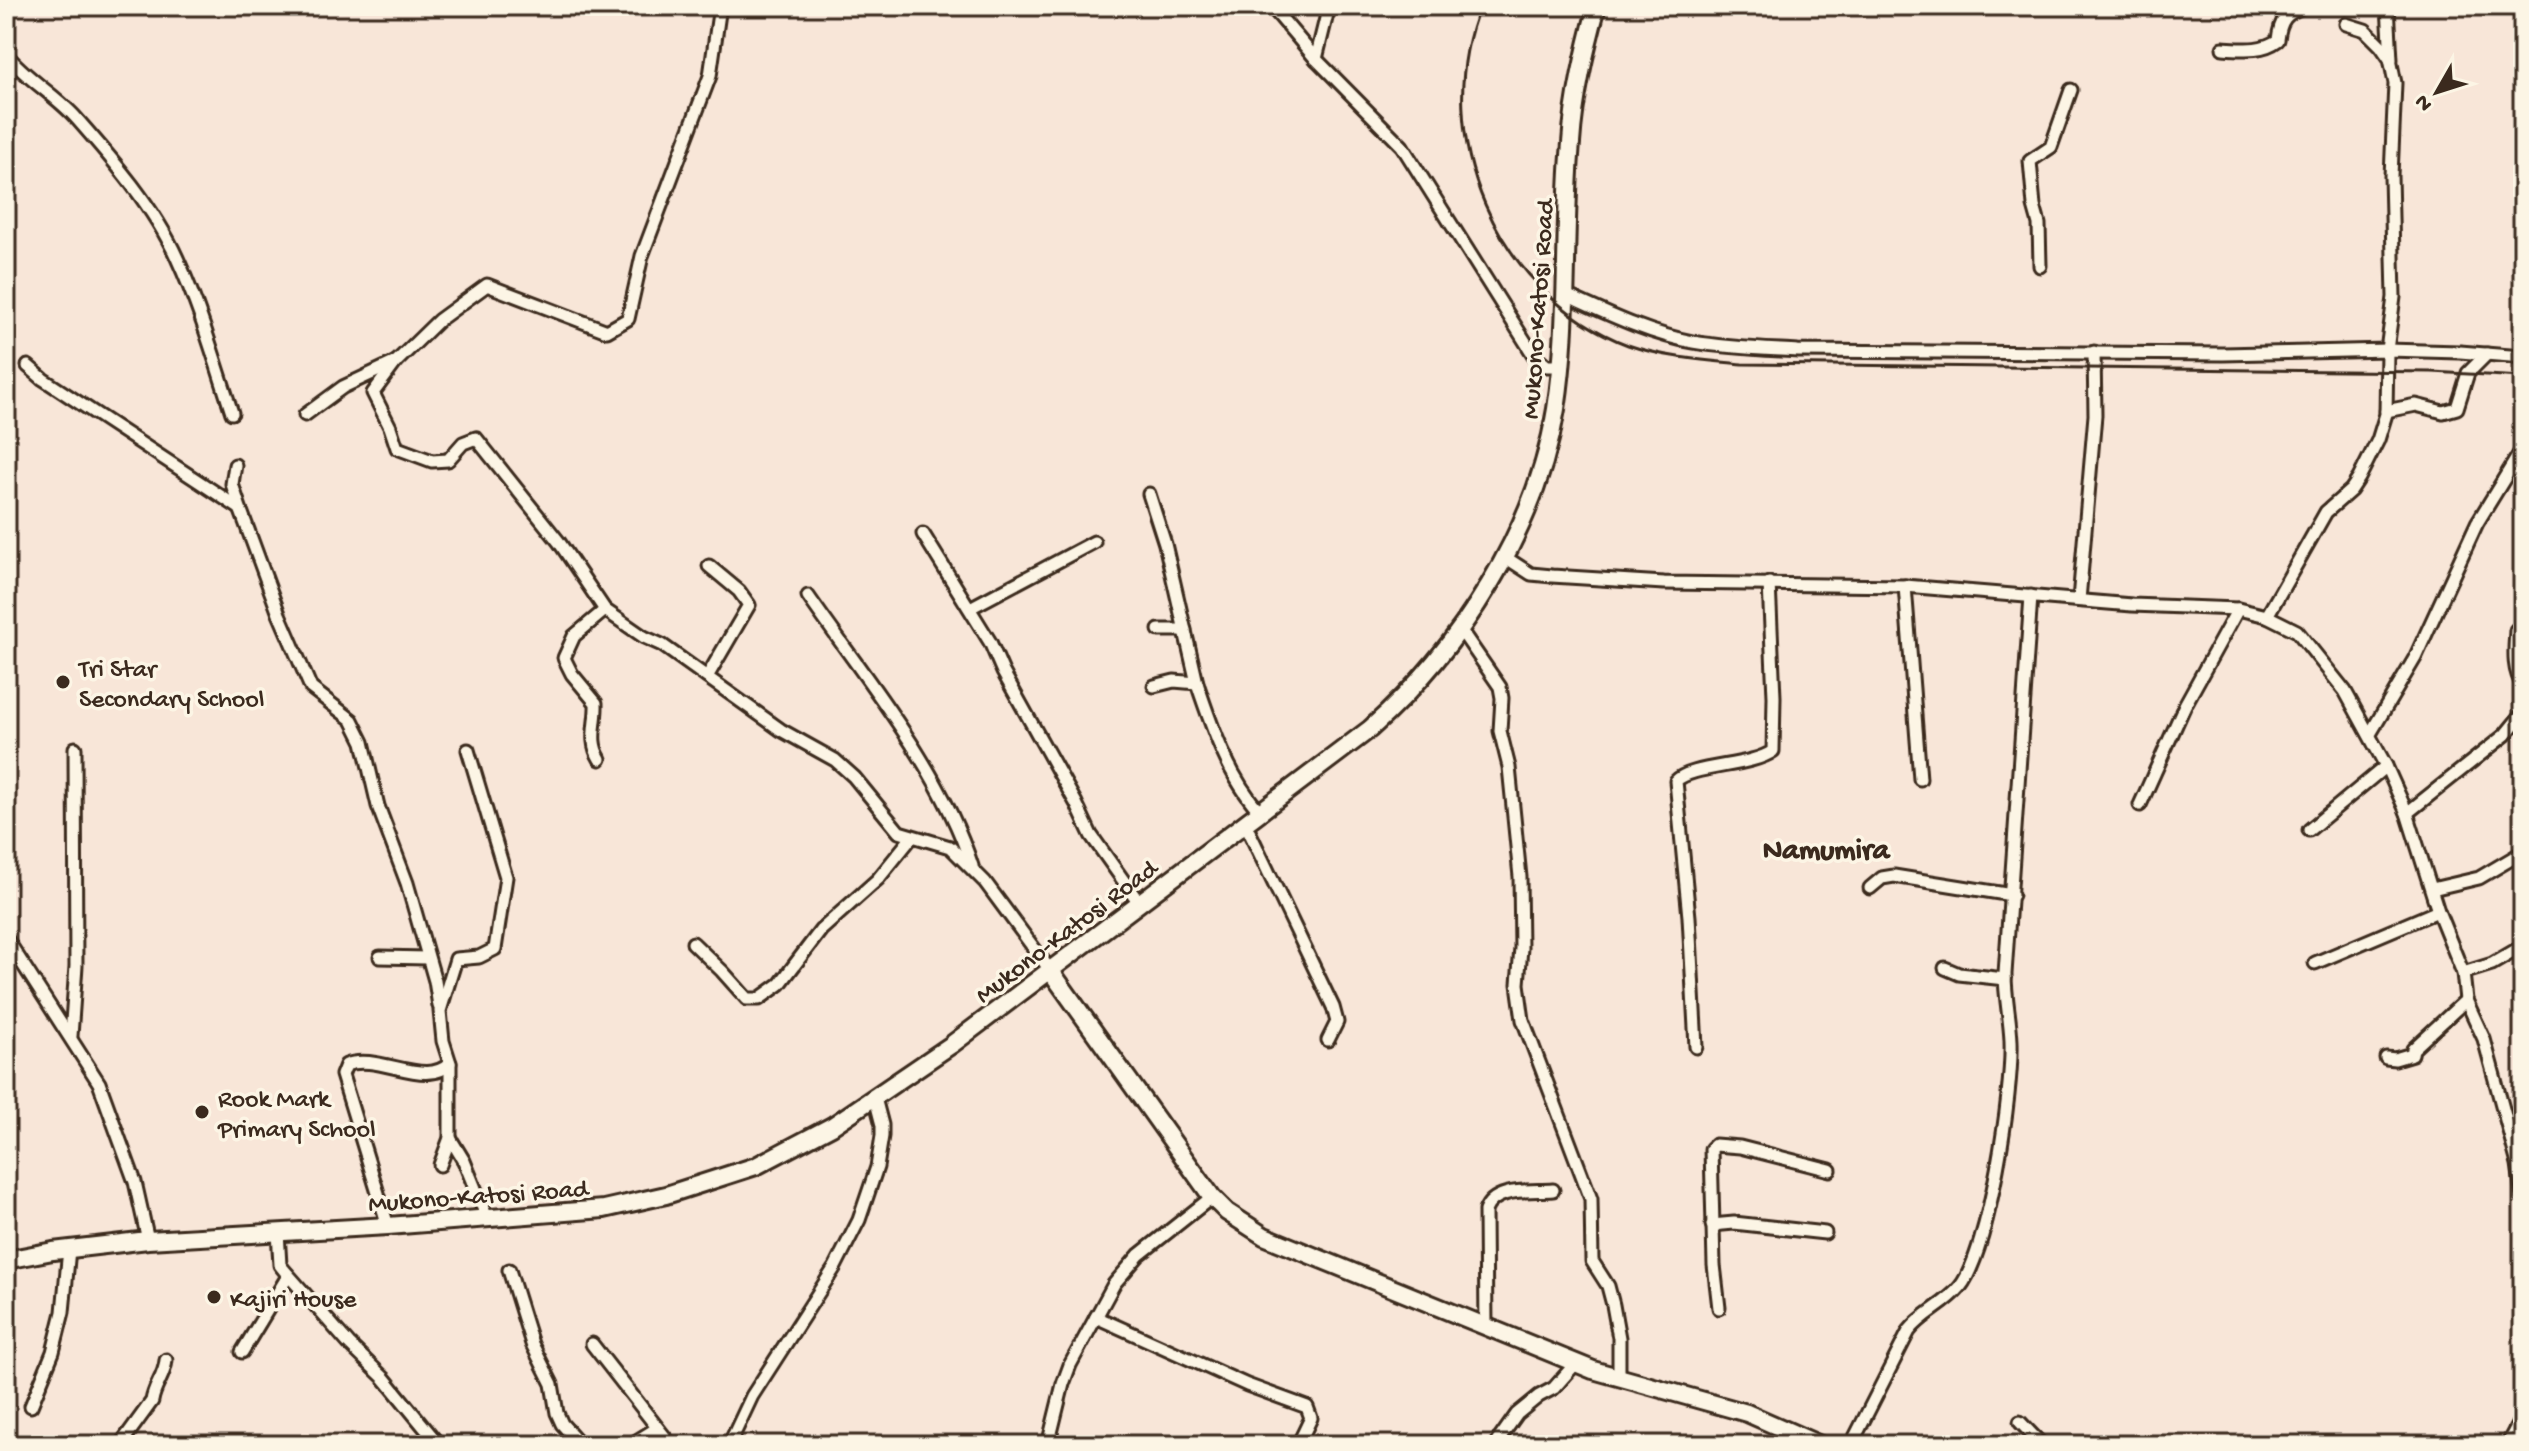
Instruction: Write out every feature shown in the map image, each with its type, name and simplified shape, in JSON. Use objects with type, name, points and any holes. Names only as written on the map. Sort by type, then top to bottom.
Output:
[{"type":"main road","name":"Mukono-Katosi Road","points":[[6,1260],[148,1240],[604,1209],[705,1184],[756,1166],[803,1143],[951,1045],[1370,729],[1402,701],[1460,629],[1505,557],[1541,470],[1556,409],[1561,366],[1573,114],[1597,6]]},
{"type":"main road","points":[[1050,970],[1212,1197],[1233,1217],[1264,1236],[1576,1363],[1747,1413],[1820,1445]]},
{"type":"street","points":[[720,6],[710,76],[642,256],[628,319],[607,331],[487,285],[439,320],[396,362],[373,393],[397,448],[432,461],[448,460],[463,443],[476,438],[544,522],[605,610],[781,730],[835,760],[854,777],[899,832],[950,847],[985,882],[1050,970]]},
{"type":"street","points":[[1271,6],[1316,59],[1402,146],[1533,354],[1547,366],[1561,366]]},
{"type":"street","points":[[1316,59],[1329,6]]},
{"type":"street","points":[[2223,48],[2246,50],[2269,47],[2278,40],[2279,25],[2288,12],[2304,6]]},
{"type":"street","points":[[2267,616],[2326,512],[2351,490],[2359,478],[2378,440],[2386,411],[2387,350],[2394,297],[2391,176],[2395,83],[2388,6]]},
{"type":"street","points":[[2346,24],[2365,30],[2381,46],[2391,65]]},
{"type":"street","points":[[6,54],[33,81],[62,103],[110,157],[164,234],[193,296],[232,413]]},
{"type":"street","points":[[2040,266],[2039,224],[2034,206],[2030,161],[2051,147],[2071,90]]},
{"type":"street","points":[[1566,295],[1640,327],[1690,341],[1743,348],[2223,354],[2387,350],[2523,357]]},
{"type":"street","points":[[2079,600],[2087,479],[2095,415],[2094,352]]},
{"type":"street","points":[[2386,411],[2416,405],[2443,412],[2457,408],[2468,373],[2487,354]]},
{"type":"street","points":[[305,415],[343,387],[396,362]]},
{"type":"street","points":[[28,366],[43,379],[240,508]]},
{"type":"street","points":[[2370,734],[2415,658],[2477,523],[2523,448]]},
{"type":"street","points":[[235,465],[232,484],[279,614],[311,688],[352,720],[357,728],[378,806],[407,883],[450,1063],[450,1138],[440,1165]]},
{"type":"street","points":[[1149,494],[1165,544],[1197,683],[1222,748],[1248,798],[1261,813]]},
{"type":"street","points":[[923,534],[970,608],[1091,835],[1140,904]]},
{"type":"street","points":[[970,608],[1094,542]]},
{"type":"street","points":[[1505,557],[1531,574],[1552,576],[1664,583],[1905,586],[2132,605],[2238,609],[2267,616],[2297,631],[2345,691],[2370,734],[2407,813],[2438,911],[2463,973],[2466,1000],[2484,1039],[2518,1164],[2523,1198]]},
{"type":"street","points":[[707,677],[749,605],[739,591],[709,566]]},
{"type":"street","points":[[1696,1047],[1689,917],[1676,781],[1684,775],[1722,768],[1773,751],[1775,710],[1769,583]]},
{"type":"street","points":[[1905,586],[1920,779]]},
{"type":"street","points":[[808,596],[939,791],[963,838],[974,871]]},
{"type":"street","points":[[1851,1445],[1909,1331],[1917,1320],[1960,1287],[1973,1265],[1996,1174],[2006,1110],[2011,1041],[2005,979],[2031,596]]},
{"type":"street","points":[[2140,805],[2185,705],[2238,609]]},
{"type":"street","points":[[600,759],[593,738],[596,703],[572,674],[564,658],[574,636],[605,610]]},
{"type":"street","points":[[1460,629],[1500,687],[1500,731],[1509,767],[1520,877],[1518,984],[1523,1020],[1591,1199],[1592,1261],[1608,1286],[1613,1305],[1619,1338],[1619,1377]]},
{"type":"street","points":[[1159,630],[1185,630]]},
{"type":"street","points":[[2516,630],[2514,659],[2518,678],[2523,685]]},
{"type":"street","points":[[1154,686],[1174,681],[1197,683]]},
{"type":"street","points":[[2407,813],[2505,735],[2523,713]]},
{"type":"street","points":[[71,1036],[76,966],[75,748]]},
{"type":"street","points":[[440,1011],[456,958],[479,957],[495,949],[506,888],[504,866],[468,750]]},
{"type":"street","points":[[2309,830],[2386,766]]},
{"type":"street","points":[[1246,825],[1333,1007],[1337,1022],[1328,1040]]},
{"type":"street","points":[[693,943],[747,999],[759,999],[780,984],[821,930],[878,879],[912,837]]},
{"type":"street","points":[[2432,889],[2479,878],[2523,852]]},
{"type":"street","points":[[1870,888],[1882,878],[1894,876],[2012,895]]},
{"type":"street","points":[[2315,963],[2438,911]]},
{"type":"street","points":[[6,938],[99,1083],[135,1182],[148,1240]]},
{"type":"street","points":[[2463,973],[2492,964],[2523,946]]},
{"type":"street","points":[[380,957],[427,958]]},
{"type":"street","points":[[1945,968],[1959,974],[2005,979]]},
{"type":"street","points":[[2386,1058],[2412,1054],[2413,1049],[2466,1000]]},
{"type":"street","points":[[388,1226],[346,1093],[344,1069],[346,1065],[361,1060],[429,1074],[444,1070],[450,1063]]},
{"type":"street","points":[[729,1445],[752,1396],[835,1267],[859,1220],[877,1167],[882,1136],[875,1098]]},
{"type":"street","points":[[450,1138],[464,1161],[487,1218]]},
{"type":"street","points":[[1719,1308],[1712,1225],[1711,1149],[1715,1145],[1740,1147],[1830,1170]]},
{"type":"street","points":[[1486,1328],[1485,1211],[1488,1203],[1500,1194],[1553,1190]]},
{"type":"street","points":[[1048,1445],[1063,1384],[1114,1284],[1139,1255],[1212,1197]]},
{"type":"street","points":[[1712,1225],[1734,1223],[1825,1233]]},
{"type":"street","points":[[278,1232],[280,1265],[288,1276],[384,1378],[439,1445]]},
{"type":"street","points":[[31,1406],[53,1352],[63,1312],[69,1249]]},
{"type":"street","points":[[509,1270],[532,1344],[552,1384],[557,1413],[562,1424],[581,1445]]},
{"type":"street","points":[[242,1352],[288,1276]]},
{"type":"street","points":[[1096,1317],[1247,1385],[1307,1407],[1311,1418],[1298,1445]]},
{"type":"street","points":[[592,1344],[671,1445]]},
{"type":"street","points":[[120,1445],[152,1401],[153,1392],[165,1373],[166,1360]]},
{"type":"street","points":[[1495,1445],[1517,1414],[1554,1388],[1576,1363]]},
{"type":"street","points":[[2507,1445],[2523,1415]]},
{"type":"street","points":[[2020,1422],[2042,1445]]},
{"type":"street","points":[[630,1445],[656,1429]]},
{"type":"railway","points":[[1480,6],[1466,56],[1463,106],[1469,157],[1485,205],[1510,250],[1542,289],[1582,321],[1628,345],[1670,356],[1742,364],[2432,372],[2523,377]]},
{"type":"place","name":"Tri Star Secondary School","points":[[63,682]]},
{"type":"place","name":"Rook Mark Primary School","points":[[202,1112]]},
{"type":"place","name":"Kajiri House","points":[[214,1297]]},
{"type":"district","name":"Namumira","points":[[1826,848]]}]
